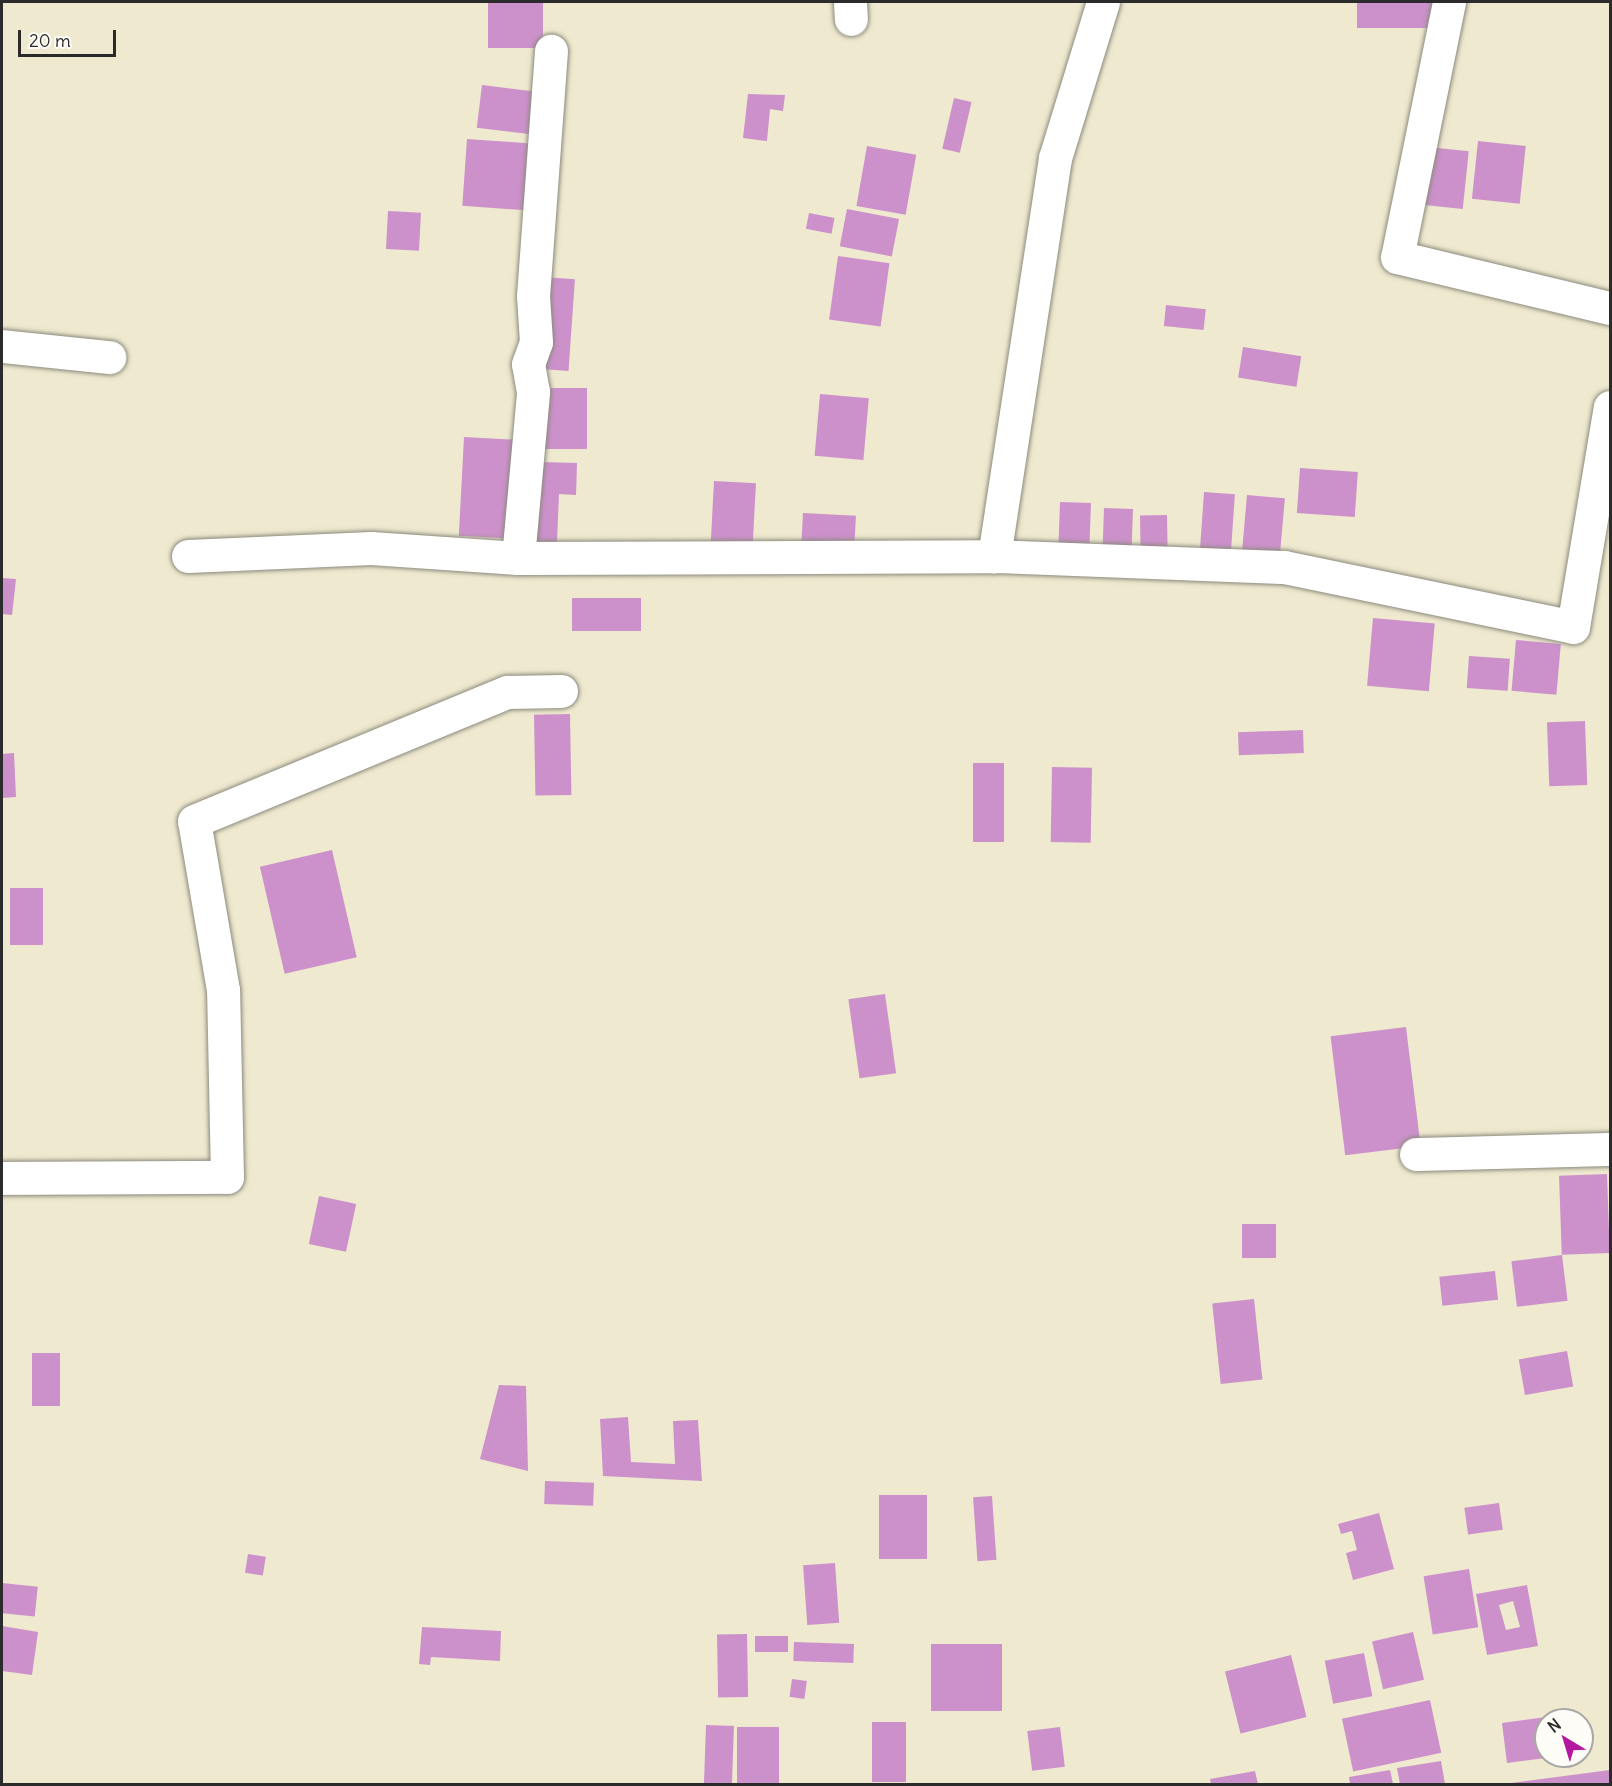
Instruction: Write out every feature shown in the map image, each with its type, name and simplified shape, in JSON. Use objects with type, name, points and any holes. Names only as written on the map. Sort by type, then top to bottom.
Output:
[{"type":"street","points":[[994,555],[1055,158],[1103,2]]},
{"type":"street","points":[[1449,2],[1397,257],[1611,308]]},
{"type":"street","points":[[518,558],[533,392],[528,364],[536,342],[533,296],[551,51]]},
{"type":"street","points":[[2,346],[109,357]]},
{"type":"street","points":[[188,556],[371,548],[518,558],[994,555],[1284,567],[1573,627],[1611,407]]},
{"type":"street","points":[[2,1178],[227,1177],[223,990],[194,821],[507,692],[561,692]]},
{"type":"street","points":[[1416,1154],[1611,1149]]},
{"type":"building","points":[[488,2],[543,2],[543,48],[488,48]]},
{"type":"building","points":[[1357,2],[1436,2],[1436,28],[1357,28]]},
{"type":"building","points":[[482,85],[545,93],[539,135],[477,128]]},
{"type":"building","points":[[748,94],[785,95],[783,111],[770,109],[767,141],[743,138]]},
{"type":"building","points":[[954,98],[972,102],[960,153],[942,149]]},
{"type":"building","points":[[467,139],[530,143],[525,210],[462,206]]},
{"type":"building","points":[[1478,141],[1526,146],[1520,204],[1472,199]]},
{"type":"building","points":[[867,146],[916,155],[906,215],[856,206]]},
{"type":"building","points":[[1428,147],[1469,151],[1463,209],[1422,205]]},
{"type":"building","points":[[847,209],[899,219],[892,256],[840,246]]},
{"type":"building","points":[[388,211],[421,213],[419,251],[386,249]]},
{"type":"building","points":[[809,213],[835,218],[831,234],[806,229]]},
{"type":"building","points":[[838,256],[889,263],[881,327],[829,319]]},
{"type":"building","points":[[544,277],[575,279],[569,371],[538,369]]},
{"type":"building","points":[[1166,305],[1206,309],[1204,330],[1164,326]]},
{"type":"building","points":[[1243,347],[1301,356],[1296,387],[1238,378]]},
{"type":"building","points":[[535,388],[587,388],[587,449],[535,449]]},
{"type":"building","points":[[820,394],[869,398],[863,460],[815,456]]},
{"type":"building","points":[[464,437],[516,440],[511,539],[459,536]]},
{"type":"building","points":[[540,462],[577,463],[576,495],[559,494],[557,542],[537,542]]},
{"type":"building","points":[[1300,468],[1358,472],[1355,517],[1297,513]]},
{"type":"building","points":[[714,481],[756,483],[753,548],[711,546]]},
{"type":"building","points":[[1204,492],[1235,494],[1231,554],[1200,552]]},
{"type":"building","points":[[1247,495],[1285,498],[1280,554],[1242,551]]},
{"type":"building","points":[[1060,502],[1091,503],[1089,549],[1058,548]]},
{"type":"building","points":[[1104,508],[1133,509],[1132,550],[1103,549]]},
{"type":"building","points":[[803,513],[856,516],[854,547],[801,544]]},
{"type":"building","points":[[1140,515],[1167,515],[1168,554],[1141,554]]},
{"type":"building","points":[[2,578],[16,579],[12,615],[2,614]]},
{"type":"building","points":[[572,598],[641,598],[641,631],[572,631]]},
{"type":"building","points":[[1373,618],[1435,623],[1429,691],[1367,686]]},
{"type":"building","points":[[1516,640],[1561,644],[1556,695],[1512,691]]},
{"type":"building","points":[[1469,656],[1510,659],[1508,691],[1467,688]]},
{"type":"building","points":[[570,714],[571,795],[535,796],[534,715]]},
{"type":"building","points":[[1585,721],[1587,785],[1549,786],[1547,722]]},
{"type":"building","points":[[1303,730],[1304,753],[1239,755],[1238,732]]},
{"type":"building","points":[[14,753],[16,797],[2,798],[2,754]]},
{"type":"building","points":[[973,763],[1004,763],[1004,842],[973,842]]},
{"type":"building","points":[[1052,767],[1092,768],[1091,843],[1051,842]]},
{"type":"building","points":[[332,850],[357,957],[285,974],[260,867]]},
{"type":"building","points":[[10,888],[43,888],[43,945],[10,945]]},
{"type":"building","points":[[885,994],[896,1073],[859,1078],[848,999]]},
{"type":"building","points":[[1406,1027],[1421,1146],[1345,1155],[1331,1036]]},
{"type":"building","points":[[1607,1174],[1610,1253],[1562,1255],[1559,1176]]},
{"type":"building","points":[[319,1196],[356,1204],[346,1252],[309,1244]]},
{"type":"building","points":[[1242,1224],[1276,1224],[1276,1258],[1242,1258]]},
{"type":"building","points":[[1562,1255],[1568,1301],[1517,1307],[1511,1261]]},
{"type":"building","points":[[1495,1271],[1498,1300],[1442,1306],[1439,1277]]},
{"type":"building","points":[[1254,1299],[1262,1380],[1221,1384],[1212,1303]]},
{"type":"building","points":[[1567,1351],[1573,1386],[1525,1395],[1519,1360]]},
{"type":"building","points":[[32,1353],[60,1353],[60,1406],[32,1406]]},
{"type":"building","points":[[499,1385],[526,1386],[528,1471],[480,1459]]},
{"type":"building","points":[[628,1417],[631,1462],[675,1464],[673,1421],[698,1420],[702,1481],[603,1476],[600,1419]]},
{"type":"building","points":[[545,1481],[594,1483],[593,1506],[544,1504]]},
{"type":"building","points":[[879,1495],[927,1495],[927,1559],[879,1559]]},
{"type":"building","points":[[992,1496],[996,1560],[978,1561],[973,1497]]},
{"type":"building","points":[[1499,1503],[1503,1530],[1468,1535],[1464,1508]]},
{"type":"building","points":[[1379,1513],[1394,1569],[1353,1580],[1346,1553],[1357,1550],[1352,1531],[1341,1534],[1338,1524]]},
{"type":"building","points":[[248,1554],[266,1557],[263,1576],[245,1573]]},
{"type":"building","points":[[835,1563],[839,1623],[807,1625],[803,1565]]},
{"type":"building","points":[[1469,1569],[1478,1627],[1433,1634],[1424,1576]]},
{"type":"building","points":[[2,1583],[38,1587],[35,1617],[2,1613]]},
{"type":"building","points":[[1527,1585],[1538,1646],[1487,1655],[1476,1594]],"holes":[[[1513,1601],[1520,1627],[1506,1630],[1499,1605]]]},
{"type":"building","points":[[2,1626],[38,1632],[32,1675],[2,1671]]},
{"type":"building","points":[[422,1627],[501,1631],[500,1661],[431,1657],[430,1665],[419,1664]]},
{"type":"building","points":[[1413,1632],[1424,1680],[1383,1689],[1372,1641]]},
{"type":"building","points":[[747,1634],[748,1697],[718,1698],[717,1635]]},
{"type":"building","points":[[755,1636],[788,1636],[788,1652],[755,1652]]},
{"type":"building","points":[[794,1642],[854,1644],[853,1663],[793,1661]]},
{"type":"building","points":[[931,1644],[1002,1644],[1002,1711],[931,1711]]},
{"type":"building","points":[[1364,1653],[1372,1696],[1333,1704],[1325,1661]]},
{"type":"building","points":[[1291,1655],[1306,1717],[1241,1734],[1225,1671]]},
{"type":"building","points":[[792,1679],[807,1681],[804,1699],[789,1697]]},
{"type":"building","points":[[1430,1700],[1441,1753],[1353,1772],[1342,1719]]},
{"type":"building","points":[[1534,1719],[1534,1760],[1507,1763],[1502,1723]]},
{"type":"building","points":[[872,1722],[906,1722],[906,1782],[872,1782]]},
{"type":"building","points":[[706,1725],[734,1726],[732,1784],[704,1784]]},
{"type":"building","points":[[737,1727],[779,1727],[779,1784],[737,1784]]},
{"type":"building","points":[[1060,1727],[1065,1767],[1032,1771],[1027,1731]]},
{"type":"building","points":[[1441,1761],[1445,1784],[1400,1784],[1397,1768]]},
{"type":"building","points":[[1390,1770],[1393,1784],[1350,1784],[1349,1777]]},
{"type":"building","points":[[1610,1770],[1610,1784],[1511,1784],[1511,1783]]},
{"type":"building","points":[[1255,1771],[1258,1784],[1211,1784],[1210,1779]]}]
